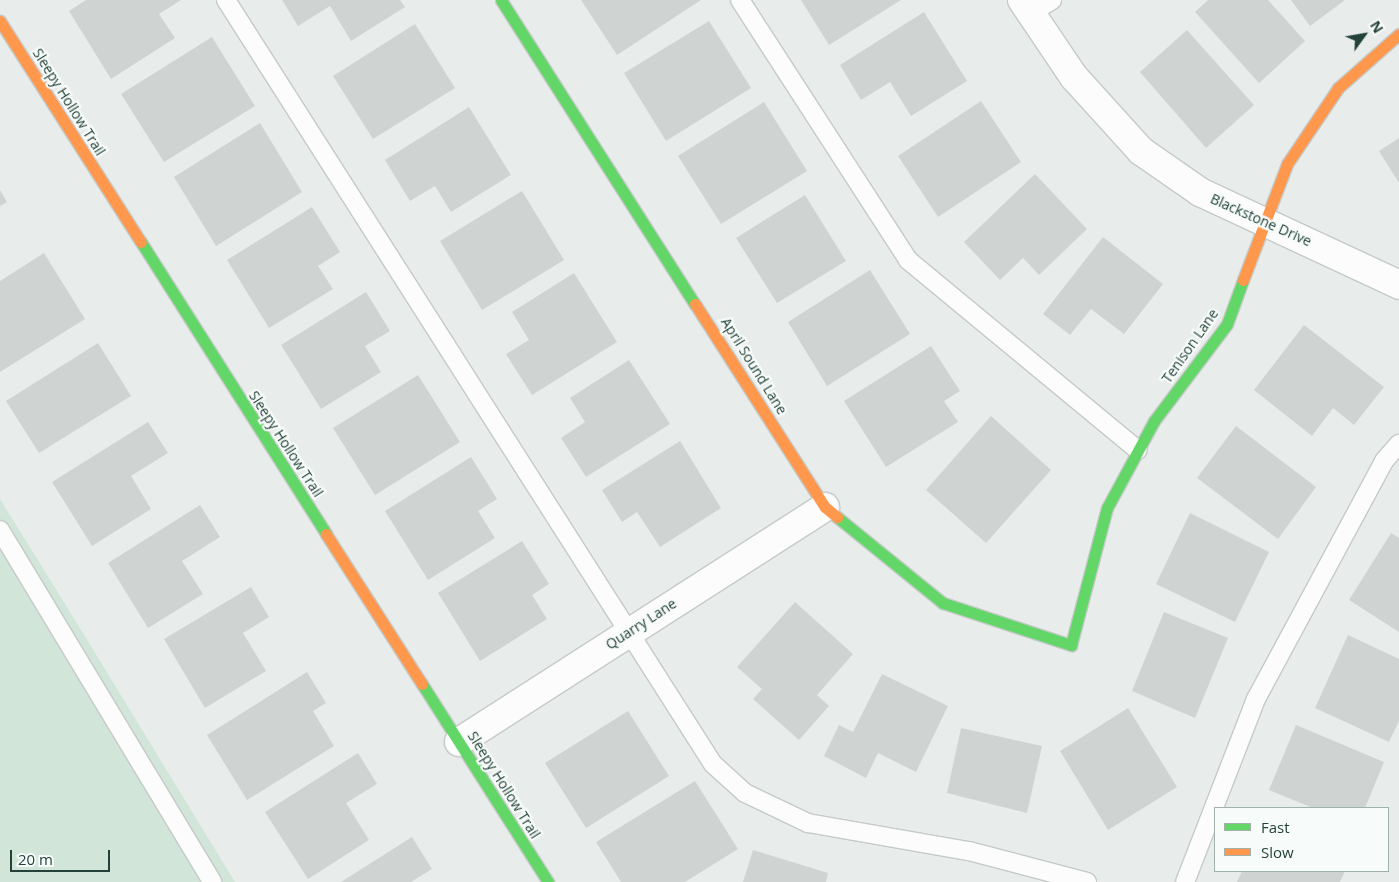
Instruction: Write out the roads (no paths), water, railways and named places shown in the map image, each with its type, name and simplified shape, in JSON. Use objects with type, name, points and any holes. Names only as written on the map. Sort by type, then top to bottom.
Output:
[{"type":"street","name":"April Sound Lane","points":[[501,0],[825,507],[943,603],[1071,645]]},
{"type":"street","name":"Blackstone Drive","points":[[1035,4],[1074,77],[1141,151],[1200,192],[1266,226],[1399,285]]},
{"type":"street","name":"Sleepy Hollow Trail","points":[[0,21],[548,882]]},
{"type":"street","name":"Tenison Lane","points":[[1071,645],[1107,508],[1154,421],[1227,324],[1266,226],[1287,164],[1338,88],[1399,34]]},
{"type":"street","name":"Quarry Lane","points":[[459,742],[629,631],[825,507]]},
{"type":"lane","points":[[226,0],[713,764],[745,793],[808,823],[969,851],[1087,882]]},
{"type":"lane","points":[[740,0],[908,260],[1138,450]]},
{"type":"lane","points":[[1214,807],[1256,699],[1384,461],[1399,444]]},
{"type":"lane","points":[[0,530],[212,882]]},
{"type":"lane","points":[[1185,882],[1214,807]]}]
